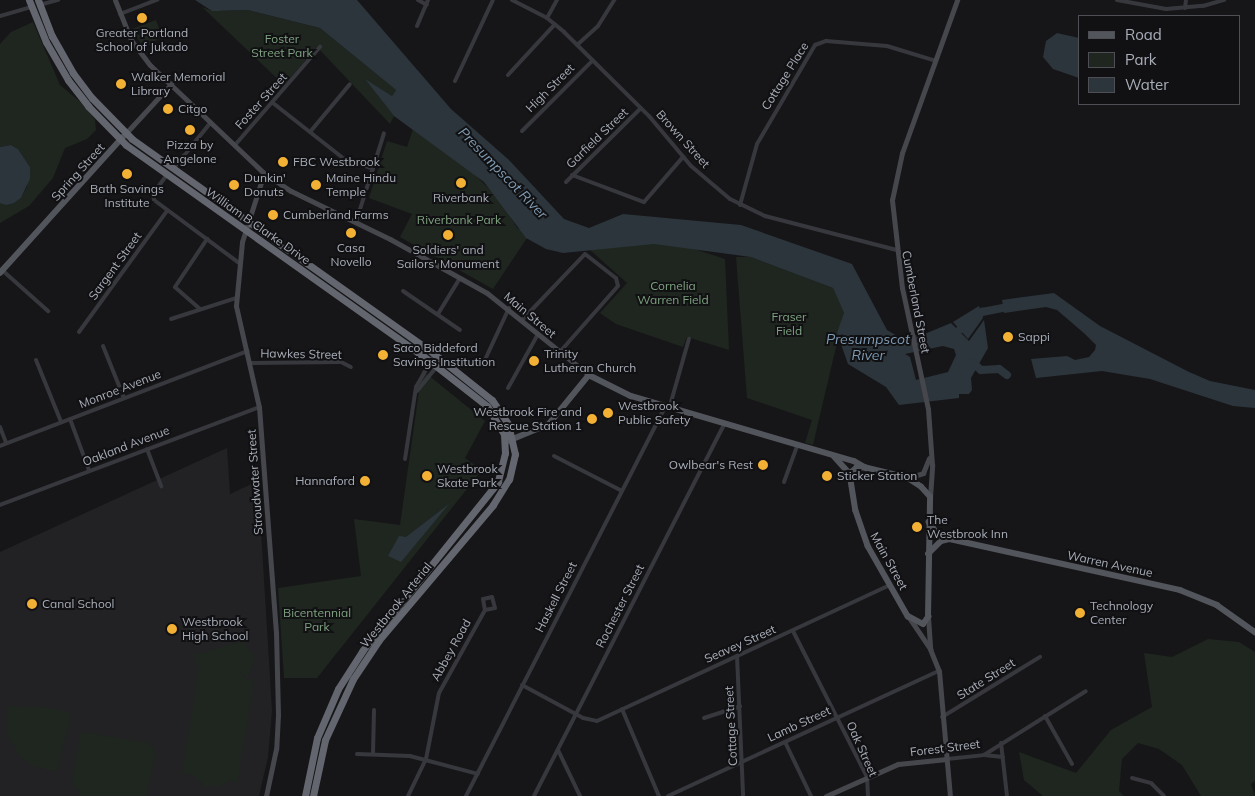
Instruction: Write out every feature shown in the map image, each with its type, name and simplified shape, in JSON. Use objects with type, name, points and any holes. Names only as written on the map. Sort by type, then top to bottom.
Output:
[{"type":"highway","name":"William B Clarke Drive","points":[[38,3],[73,73],[123,136],[435,354],[492,400],[508,424],[514,440]]},
{"type":"highway","name":"William B Clarke Drive","points":[[30,4],[46,42],[68,80],[123,136],[166,176],[437,366],[487,406],[499,423],[505,442]]},
{"type":"highway","name":"Westbrook Arterial","points":[[313,796],[325,740],[353,679],[380,640],[502,492],[513,464],[514,440]]},
{"type":"highway","name":"Westbrook Arterial","points":[[305,796],[317,738],[338,689],[363,650],[498,482],[504,465],[505,442]]},
{"type":"main road","name":"Main Street","points":[[115,0],[140,53],[264,173],[292,191],[356,222],[460,278],[509,308],[559,353],[589,375],[608,386],[667,408],[834,456],[866,468],[907,478]]},
{"type":"main road","name":"Cumberland Street","points":[[930,649],[928,554],[932,465],[929,458],[927,402],[911,331],[896,250],[891,209],[894,183],[957,0]]},
{"type":"main road","name":"Spring Street","points":[[1,271],[171,84]]},
{"type":"main road","name":"Stroudwater Street","points":[[264,173],[245,230],[239,263],[236,298],[260,407],[278,668],[276,749],[266,796]]},
{"type":"main road","points":[[505,442],[514,440],[549,424],[589,375]]},
{"type":"main road","points":[[834,456],[850,474],[857,468],[866,468]]},
{"type":"main road","points":[[907,478],[923,473],[929,458]]},
{"type":"main road","name":"Main Street","points":[[850,474],[861,530],[890,585],[930,649],[939,671],[950,796]]},
{"type":"main road","points":[[907,478],[930,497]]},
{"type":"main road","name":"Warren Avenue","points":[[929,522],[937,533],[950,539],[1180,590],[1217,605],[1255,632]]},
{"type":"main road","points":[[928,554],[938,544],[950,539]]},
{"type":"main road","points":[[908,616],[919,624],[928,618]]},
{"type":"main road","name":"Forest Street","points":[[826,796],[898,764],[947,760]]},
{"type":"street","points":[[38,3],[58,0]]},
{"type":"street","points":[[120,14],[157,0]]},
{"type":"street","points":[[417,26],[428,2],[418,0]]},
{"type":"street","points":[[455,81],[493,0]]},
{"type":"street","name":"Brown Street","points":[[512,0],[555,24],[641,108],[683,157],[740,206],[765,216],[896,250]]},
{"type":"street","points":[[547,18],[557,0]]},
{"type":"street","points":[[577,45],[601,22],[614,0]]},
{"type":"street","points":[[1117,0],[1155,8],[1185,8],[1224,0]]},
{"type":"street","points":[[1185,8],[1186,0]]},
{"type":"street","points":[[0,10],[1,16],[30,4]]},
{"type":"street","points":[[508,75],[555,24]]},
{"type":"street","name":"Cottage Place","points":[[740,206],[757,144],[815,45],[826,41],[886,46],[936,61]]},
{"type":"street","name":"Foster Street","points":[[235,145],[320,47]]},
{"type":"street","name":"High Street","points":[[522,131],[593,60]]},
{"type":"street","points":[[310,132],[350,84]]},
{"type":"street","points":[[273,103],[346,160],[373,169]]},
{"type":"street","name":"Garfield Street","points":[[566,182],[641,108]]},
{"type":"street","points":[[172,170],[211,122]]},
{"type":"street","points":[[356,222],[384,133]]},
{"type":"street","points":[[572,175],[644,202],[683,157]]},
{"type":"street","points":[[166,176],[153,197],[167,211],[239,263]]},
{"type":"street","name":"Sargent Street","points":[[79,332],[167,211]]},
{"type":"street","points":[[200,309],[175,287],[207,240]]},
{"type":"street","points":[[522,320],[584,254],[619,282],[559,353]]},
{"type":"street","points":[[1,271],[48,312]]},
{"type":"street","points":[[438,314],[460,278]]},
{"type":"street","points":[[403,291],[460,330]]},
{"type":"street","points":[[171,319],[236,298]]},
{"type":"street","points":[[483,364],[509,308]]},
{"type":"street","points":[[508,388],[538,334]]},
{"type":"street","name":"Haskell Street","points":[[466,796],[622,491],[667,408],[689,340]]},
{"type":"street","points":[[103,346],[124,398]]},
{"type":"street","name":"Monroe Avenue","points":[[0,446],[247,351]]},
{"type":"street","points":[[405,459],[416,386],[435,354]]},
{"type":"street","points":[[36,360],[61,422]]},
{"type":"street","name":"Hawkes Street","points":[[250,363],[341,362],[351,367]]},
{"type":"street","points":[[416,391],[437,366]]},
{"type":"street","name":"Oakland Avenue","points":[[0,505],[260,407]]},
{"type":"street","points":[[70,419],[89,470]]},
{"type":"street","name":"Rochester Street","points":[[534,796],[724,425]]},
{"type":"street","points":[[0,427],[6,443]]},
{"type":"street","points":[[784,482],[798,446]]},
{"type":"street","points":[[147,449],[161,486]]},
{"type":"street","points":[[554,456],[622,491]]},
{"type":"street","name":"Seavey Street","points":[[576,714],[598,720],[890,585]]},
{"type":"street","name":"Abbey Road","points":[[408,796],[426,759],[439,693],[485,610],[482,601],[492,597],[495,608],[485,610]]},
{"type":"street","name":"Oak Street","points":[[793,631],[867,778],[868,796]]},
{"type":"street","name":"Cottage Street","points":[[738,656],[743,796]]},
{"type":"street","name":"State Street","points":[[942,717],[1040,657]]},
{"type":"street","name":"Lamb Street","points":[[668,796],[939,671]]},
{"type":"street","points":[[522,685],[576,714]]},
{"type":"street","name":"Forest Street","points":[[947,760],[984,755],[1086,691]]},
{"type":"street","points":[[704,718],[740,706]]},
{"type":"street","points":[[622,709],[659,796]]},
{"type":"street","points":[[374,710],[374,754]]},
{"type":"street","points":[[1045,716],[1072,764]]},
{"type":"street","points":[[785,742],[810,796]]},
{"type":"street","points":[[1001,744],[1007,796]]},
{"type":"street","points":[[558,750],[580,796]]},
{"type":"street","points":[[357,754],[426,759],[478,774]]},
{"type":"street","points":[[984,755],[1003,757]]},
{"type":"street","points":[[1132,778],[1151,783],[1164,796]]},
{"type":"shaded area","name":"Westbrook High School","points":[[227,448],[230,494],[258,481],[272,711],[268,757],[259,796],[0,796],[0,552]]},
{"type":"green space","name":"Foster Street Park","points":[[202,7],[212,11],[248,10],[320,28],[396,90],[392,96],[366,80],[394,116],[390,124],[317,47],[284,85]]},
{"type":"green space","points":[[156,20],[162,36],[144,49],[132,29]]},
{"type":"green space","points":[[33,22],[60,85],[84,105],[95,120],[96,130],[87,139],[65,148],[53,178],[29,206],[0,223],[0,203],[14,203],[21,198],[27,187],[30,167],[18,149],[11,145],[0,147],[0,44],[11,32]]},
{"type":"green space","name":"Riverbank Park","points":[[414,126],[472,172],[502,202],[517,228],[529,235],[493,289],[400,237],[412,214],[369,198],[387,141],[407,147]]},
{"type":"green space","name":"Cornelia Warren Field","points":[[611,241],[682,245],[725,259],[729,350],[687,337],[683,347],[616,324],[600,313],[627,283],[589,249]]},
{"type":"green space","name":"Fraser Field","points":[[736,257],[751,257],[833,288],[844,313],[813,445],[805,443],[812,420],[747,398]]},
{"type":"green space","name":"Bicentennial Park","points":[[422,370],[485,421],[465,458],[482,470],[317,678],[284,678],[278,588],[361,576],[354,519],[400,525]]},
{"type":"green space","points":[[1208,639],[1239,642],[1255,652],[1255,781],[1251,784],[1255,796],[1201,796],[1182,765],[1159,749],[1138,743],[1122,759],[1119,791],[1124,796],[1043,796],[1024,780],[1019,752],[1076,773],[1111,730],[1152,707],[1144,653],[1172,657]]},
{"type":"green space","points":[[243,641],[253,655],[254,662],[248,677],[239,672],[247,680],[254,679],[237,784],[231,780],[220,786],[205,786],[189,773],[182,775],[199,669],[194,655]]},
{"type":"green space","points":[[8,706],[53,708],[71,714],[57,771],[35,767],[21,758],[7,734]]},
{"type":"green space","points":[[81,732],[149,743],[156,752],[146,796],[81,796],[72,781]]},
{"type":"water","name":"Presumpscot River","points":[[195,0],[357,0],[451,109],[509,160],[564,219],[589,228],[623,214],[741,225],[852,264],[887,330],[899,337],[927,333],[951,323],[969,341],[984,320],[988,348],[971,378],[972,390],[969,394],[959,394],[959,398],[899,405],[886,387],[848,364],[837,333],[844,313],[833,288],[751,257],[654,244],[563,253],[546,249],[526,238],[484,182],[394,116],[365,79],[392,96],[396,90],[320,28],[248,10],[212,11]],"holes":[[[943,346],[954,349],[956,355],[948,372],[916,380],[910,357],[905,354]]]},
{"type":"water","points":[[1057,33],[1078,38],[1078,78],[1053,69],[1043,57],[1046,41]]},
{"type":"water","points":[[11,145],[18,149],[30,167],[30,179],[21,198],[14,203],[6,205],[0,203],[0,147]]},
{"type":"water","points":[[1054,293],[1100,326],[1189,372],[1210,381],[1255,390],[1255,408],[1233,406],[1150,379],[1102,371],[1036,378],[1031,359],[1067,356],[1075,360],[1089,357],[1095,350],[1096,345],[1057,310],[1046,307],[1004,313],[1002,300]]},
{"type":"water","points":[[979,306],[983,318],[968,339],[953,322]]},
{"type":"water","points":[[449,504],[401,562],[388,556],[399,536],[406,537]]},
{"type":"waterway","name":"Presumpscot River","points":[[951,337],[982,312],[1013,306]]},
{"type":"waterway","name":"Presumpscot River","points":[[972,362],[981,370],[999,369],[1007,375]]},
{"type":"place","name":"Greater Portland School of Jukado","points":[[142,18]]},
{"type":"place","name":"Walker Memorial Library","points":[[121,84]]},
{"type":"place","name":"Citgo","points":[[168,109]]},
{"type":"place","name":"Pizza by Angelone","points":[[190,130]]},
{"type":"place","name":"FBC Westbrook","points":[[283,162]]},
{"type":"place","name":"Bath Savings Institute","points":[[127,174]]},
{"type":"place","name":"Riverbank","points":[[461,183]]},
{"type":"place","name":"Dunkin' Donuts","points":[[234,185]]},
{"type":"place","name":"Maine Hindu Temple","points":[[316,185]]},
{"type":"place","name":"Cumberland Farms","points":[[273,215]]},
{"type":"place","name":"Casa Novello","points":[[351,233]]},
{"type":"place","name":"Soldiers' and Sailors' Monument","points":[[448,235]]},
{"type":"place","name":"Sappi","points":[[1008,337]]},
{"type":"place","name":"Saco Biddeford Savings Institution","points":[[383,355]]},
{"type":"place","name":"Trinity Lutheran Church","points":[[534,361]]},
{"type":"place","name":"Westbrook Public Safety","points":[[608,413]]},
{"type":"place","name":"Westbrook Fire and Rescue Station 1","points":[[592,419]]},
{"type":"place","name":"Owlbear's Rest","points":[[763,465]]},
{"type":"place","name":"Westbrook Skate Park","points":[[427,476]]},
{"type":"place","name":"Sticker Station","points":[[827,476]]},
{"type":"place","name":"Hannaford","points":[[365,481]]},
{"type":"place","name":"The Westbrook Inn","points":[[917,527]]},
{"type":"place","name":"Canal School","points":[[32,604]]},
{"type":"place","name":"Technology Center","points":[[1080,613]]},
{"type":"place","name":"Westbrook High School","points":[[172,629]]}]
